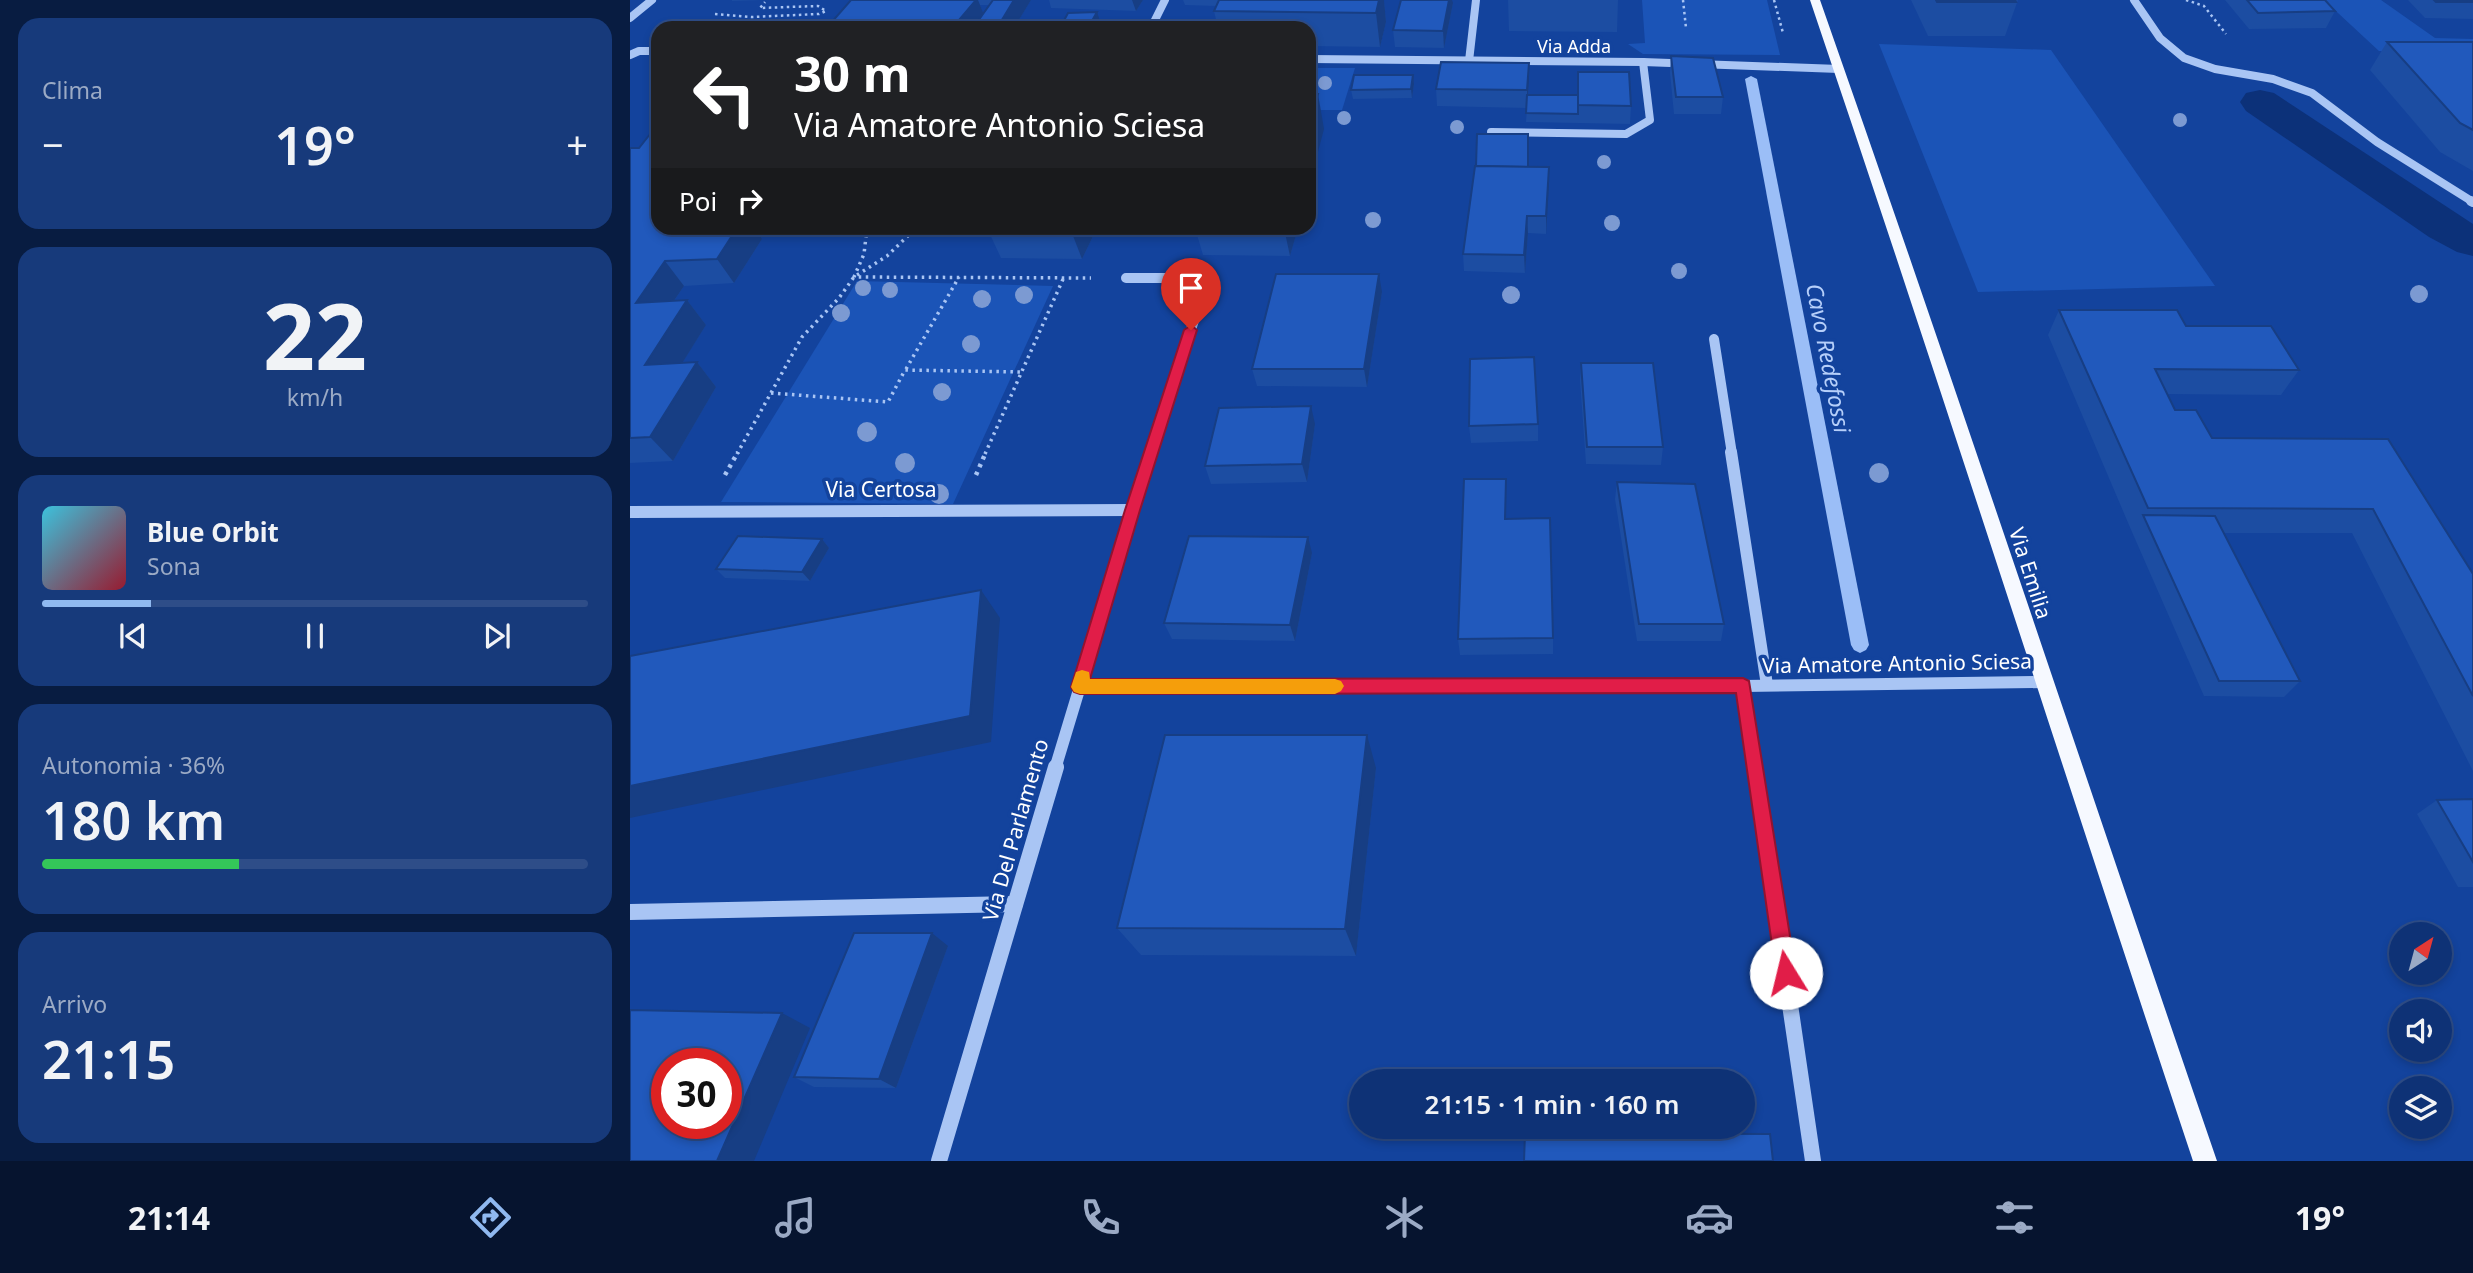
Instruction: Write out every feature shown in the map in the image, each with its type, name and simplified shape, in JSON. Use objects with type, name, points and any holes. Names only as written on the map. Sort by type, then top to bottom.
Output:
[{"type":"main road","name":"Via Emilia","points":[[1815,0],[1919,301],[2043,682],[2205,1161]]},
{"type":"street","points":[[630,18],[652,0]]},
{"type":"street","points":[[1154,21],[1165,0]]},
{"type":"street","points":[[1469,61],[1476,0]]},
{"type":"street","points":[[2134,0],[2172,50],[2196,64],[2273,79],[2312,93],[2377,142],[2473,202]]},
{"type":"street","points":[[630,40],[639,51]]},
{"type":"street","points":[[630,55],[639,51],[651,51]]},
{"type":"street","name":"Via Adda","points":[[1316,59],[1643,62],[1839,69]]},
{"type":"street","points":[[1491,132],[1626,134],[1650,120],[1643,62]]},
{"type":"street","points":[[1126,278],[1208,278],[1132,510]]},
{"type":"street","points":[[1714,339],[1767,685]]},
{"type":"street","name":"Via Certosa","points":[[630,512],[1132,510]]},
{"type":"street","name":"Via Del Parlamento","points":[[939,1161],[1132,510]]},
{"type":"street","name":"Via Amatore Antonio Sciesa","points":[[1080,687],[1743,686],[2043,682]]},
{"type":"street","points":[[1743,686],[1813,1161]]},
{"type":"street","points":[[630,912],[1015,904]]},
{"type":"path","points":[[715,15],[773,16],[819,14],[826,11],[818,6],[760,8],[765,2]]},
{"type":"path","points":[[704,511],[802,337],[839,298],[854,277],[864,254],[866,235]]},
{"type":"path","points":[[854,277],[887,256],[909,235]]},
{"type":"path","points":[[854,277],[1126,278]]},
{"type":"path","points":[[771,393],[888,402],[959,277]]},
{"type":"path","points":[[961,510],[1063,277]]},
{"type":"path","points":[[905,370],[1022,372]]},
{"type":"shaded area","points":[[1642,0],[1767,0],[1780,55],[1643,54],[1628,44],[1645,43]]},
{"type":"shaded area","points":[[2324,0],[2381,0],[2435,38],[2473,39],[2473,53],[2379,51]]},
{"type":"shaded area","points":[[1879,44],[2051,50],[2215,286],[1978,292]]},
{"type":"shaded area","points":[[1316,68],[1355,68],[1342,110],[1316,110]]},
{"type":"shaded area","points":[[857,281],[1053,286],[953,504],[721,502]]},
{"type":"building","points":[[851,0],[976,0],[958,21],[833,21]]},
{"type":"building","points":[[993,0],[1014,0],[1001,21],[978,21]]},
{"type":"building","points":[[1219,0],[1379,0],[1376,13],[1214,11]]},
{"type":"building","points":[[1401,0],[1449,0],[1443,31],[1393,30]]},
{"type":"building","points":[[1936,0],[2015,0],[2016,2],[1937,2]]},
{"type":"building","points":[[2247,0],[2325,0],[2335,11],[2258,13]]},
{"type":"building","points":[[2434,0],[2473,0],[2473,2],[2436,2]]},
{"type":"building","points":[[1097,12],[1092,21],[1064,21],[1068,13]]},
{"type":"building","points":[[2387,42],[2473,42],[2473,130],[2460,123]]},
{"type":"building","points":[[1671,56],[1713,58],[1723,97],[1676,97]]},
{"type":"building","points":[[1441,62],[1529,63],[1527,90],[1436,89]]},
{"type":"building","points":[[1578,72],[1629,72],[1631,106],[1578,105]]},
{"type":"building","points":[[1354,75],[1413,75],[1411,89],[1351,90]]},
{"type":"building","points":[[1527,95],[1578,95],[1578,114],[1526,113]]},
{"type":"building","points":[[651,133],[651,235],[732,235],[717,259],[665,261],[636,303],[687,300],[645,365],[697,362],[650,437],[630,438],[630,148],[639,148]]},
{"type":"building","points":[[1477,134],[1528,134],[1528,167],[1476,166]]},
{"type":"building","points":[[1475,166],[1549,167],[1546,216],[1527,216],[1524,255],[1463,254]]},
{"type":"building","points":[[1276,274],[1379,274],[1364,369],[1252,369]]},
{"type":"building","points":[[2059,310],[2177,310],[2186,326],[2271,326],[2299,370],[2155,369],[2175,410],[2196,410],[2212,438],[2388,439],[2473,574],[2473,696],[2373,509],[2148,508]]},
{"type":"building","points":[[1534,357],[1538,424],[1469,426],[1470,359]]},
{"type":"building","points":[[1581,363],[1653,363],[1663,447],[1587,447]]},
{"type":"building","points":[[1311,406],[1302,464],[1205,466],[1219,408]]},
{"type":"building","points":[[1464,479],[1506,479],[1505,519],[1550,518],[1553,638],[1458,639]]},
{"type":"building","points":[[1617,482],[1695,484],[1724,624],[1639,624]]},
{"type":"building","points":[[2143,515],[2215,516],[2300,681],[2219,681]]},
{"type":"building","points":[[738,536],[822,539],[802,572],[716,569]]},
{"type":"building","points":[[1189,536],[1308,537],[1290,625],[1164,623]]},
{"type":"building","points":[[981,590],[970,716],[630,786],[630,656]]},
{"type":"building","points":[[1165,735],[1367,735],[1345,929],[1117,928]]},
{"type":"building","points":[[2473,799],[2473,862],[2437,800]]},
{"type":"building","points":[[854,933],[932,933],[879,1079],[794,1077]]},
{"type":"building","points":[[630,1010],[782,1013],[742,1104],[742,1048],[651,1048],[651,1139],[727,1139],[717,1161],[630,1161]]},
{"type":"building","points":[[1755,1134],[1770,1134],[1773,1161],[1524,1161],[1525,1139],[1755,1139]]},
{"type":"waterway","name":"Cavo Redefossi","points":[[1751,79],[1860,645]]},
{"type":"waterway","points":[[2260,102],[2445,227],[2473,242]]},
{"type":"slow traffic","points":[[1082,677],[1080,687],[1335,686]]},
{"type":"route","points":[[1191,330],[1132,510],[1080,687],[1743,686],[1786,973]]}]
